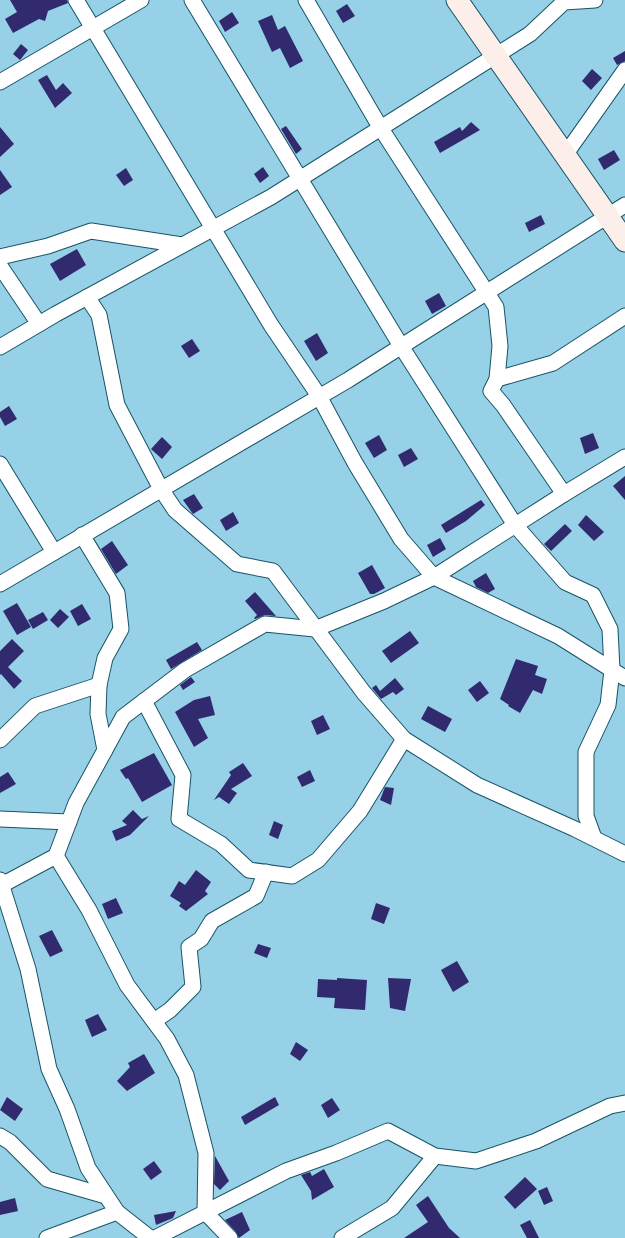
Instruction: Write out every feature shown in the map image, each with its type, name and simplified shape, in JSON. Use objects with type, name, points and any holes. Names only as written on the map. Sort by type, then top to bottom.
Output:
[{"type":"street","points":[[76,0],[272,325],[319,396],[355,463],[401,539],[434,577],[558,636],[625,678]]},
{"type":"street","points":[[0,82],[141,0]]},
{"type":"street","points":[[192,0],[401,346],[516,525],[565,582],[593,595],[610,628],[612,670],[608,705],[586,752],[586,816],[594,838]]},
{"type":"street","points":[[306,0],[380,127],[496,307],[500,346],[497,379],[491,391],[503,405],[564,494]]},
{"type":"street","points":[[457,0],[625,241]]},
{"type":"street","points":[[0,347],[88,296],[271,197],[530,34],[564,2],[595,0]]},
{"type":"street","points":[[565,155],[625,70]]},
{"type":"street","points":[[0,584],[319,396],[625,205]]},
{"type":"street","points":[[0,257],[48,246],[90,231],[182,245]]},
{"type":"street","points":[[0,266],[39,324]]},
{"type":"street","points":[[88,296],[98,316],[117,405],[161,489],[175,510],[237,564],[273,571],[364,693],[404,739],[478,785],[594,838],[625,854]]},
{"type":"street","points":[[497,379],[553,363],[625,316]]},
{"type":"street","points":[[150,1238],[134,1233],[117,1212],[88,1168],[67,1109],[49,1069],[28,969],[1,884],[56,856],[76,803],[123,717],[185,670],[265,624],[315,629],[384,601],[434,577],[625,457]]},
{"type":"street","points":[[0,464],[54,552]]},
{"type":"street","points":[[82,535],[117,593],[121,629],[105,658],[98,684],[98,714],[105,750]]},
{"type":"street","points":[[0,740],[35,706],[98,684]]},
{"type":"street","points":[[144,701],[183,775],[179,819],[221,844],[249,870],[292,876],[318,860],[360,811],[404,739]]},
{"type":"street","points":[[0,819],[69,822]]},
{"type":"street","points":[[56,856],[89,910],[127,986],[168,1039],[186,1075],[206,1153],[205,1212],[230,1238]]},
{"type":"street","points":[[154,1021],[170,1010],[193,987],[189,947],[201,940],[212,921],[256,896],[266,872]]},
{"type":"street","points":[[155,1238],[286,1171],[336,1153],[388,1131],[435,1156],[476,1161],[536,1141],[610,1106],[625,1103]]},
{"type":"street","points":[[0,1136],[10,1142],[47,1179],[106,1196]]},
{"type":"street","points":[[342,1238],[392,1208],[435,1156]]},
{"type":"street","points":[[48,1238],[117,1212]]},
{"type":"building","points":[[10,0],[67,0],[68,3],[48,11],[45,21],[39,19],[13,33],[5,19],[17,12]]},
{"type":"building","points":[[347,4],[355,16],[343,23],[336,11]]},
{"type":"building","points":[[232,12],[239,23],[225,32],[219,21]]},
{"type":"building","points":[[272,15],[278,30],[285,26],[303,61],[290,68],[280,48],[272,52],[258,21]]},
{"type":"building","points":[[21,44],[28,50],[20,60],[13,54]]},
{"type":"building","points":[[625,51],[625,61],[617,65],[613,58]]},
{"type":"building","points":[[592,69],[602,78],[591,90],[582,81]]},
{"type":"building","points":[[47,75],[56,90],[63,83],[72,93],[55,108],[38,80]]},
{"type":"building","points":[[471,122],[480,130],[440,153],[434,142],[460,127],[462,131]]},
{"type":"building","points":[[286,126],[302,149],[296,154],[281,129]]},
{"type":"building","points":[[0,127],[14,144],[0,157]]},
{"type":"building","points":[[614,150],[620,160],[604,170],[598,159]]},
{"type":"building","points":[[263,167],[269,176],[260,183],[254,174]]},
{"type":"building","points":[[126,168],[133,180],[124,186],[116,175]]},
{"type":"building","points":[[0,170],[12,187],[0,195]]},
{"type":"building","points":[[541,215],[545,224],[529,232],[525,223]]},
{"type":"building","points":[[77,249],[86,265],[60,281],[50,264]]},
{"type":"building","points":[[439,293],[446,306],[432,314],[425,301]]},
{"type":"building","points":[[317,333],[328,353],[316,361],[304,341]]},
{"type":"building","points":[[192,339],[200,351],[189,358],[181,346]]},
{"type":"building","points":[[9,406],[17,419],[5,426],[0,417],[0,412]]},
{"type":"building","points":[[593,433],[599,448],[585,454],[580,438]]},
{"type":"building","points":[[379,435],[387,450],[374,458],[365,443]]},
{"type":"building","points":[[162,437],[172,447],[162,459],[151,449]]},
{"type":"building","points":[[411,448],[418,459],[404,467],[398,455]]},
{"type":"building","points":[[625,476],[625,500],[613,486]]},
{"type":"building","points":[[194,494],[203,508],[193,514],[183,500]]},
{"type":"building","points":[[481,500],[485,505],[466,521],[446,533],[441,525]]},
{"type":"building","points":[[233,512],[239,523],[226,531],[220,520]]},
{"type":"building","points":[[586,515],[604,532],[594,541],[578,525]]},
{"type":"building","points":[[565,524],[572,531],[551,551],[544,544]]},
{"type":"building","points":[[440,538],[446,549],[433,557],[427,545]]},
{"type":"building","points":[[112,541],[128,565],[116,574],[101,549]]},
{"type":"building","points":[[372,565],[385,588],[374,594],[370,594],[358,573]]},
{"type":"building","points":[[486,573],[495,589],[488,593],[476,587],[473,581]]},
{"type":"building","points":[[255,592],[276,616],[265,615],[255,619],[254,618],[257,615],[245,601]]},
{"type":"building","points":[[17,603],[31,627],[17,635],[3,611]]},
{"type":"building","points":[[82,604],[91,619],[78,626],[70,611]]},
{"type":"building","points":[[60,609],[69,617],[58,628],[50,620]]},
{"type":"building","points":[[43,612],[48,620],[33,629],[28,620]]},
{"type":"building","points":[[410,631],[419,643],[391,663],[382,651]]},
{"type":"building","points":[[12,639],[24,651],[8,667],[22,681],[14,689],[1,674],[0,675],[0,651]]},
{"type":"building","points":[[197,642],[202,650],[171,669],[166,660]]},
{"type":"building","points":[[516,659],[538,666],[535,675],[547,679],[542,694],[533,690],[520,713],[500,699]]},
{"type":"building","points":[[191,677],[195,682],[183,690],[180,685]]},
{"type":"building","points":[[395,678],[404,689],[396,695],[393,692],[381,699],[372,688],[376,685],[380,691]]},
{"type":"building","points":[[480,681],[489,693],[477,702],[468,690]]},
{"type":"building","points":[[210,696],[215,715],[198,719],[208,738],[194,747],[175,712],[194,700]]},
{"type":"building","points":[[428,706],[452,719],[445,732],[421,719]]},
{"type":"building","points":[[323,715],[330,729],[317,735],[311,721]]},
{"type":"building","points":[[154,753],[172,785],[142,802],[128,778],[126,779],[120,770]]},
{"type":"building","points":[[243,763],[252,776],[231,789],[237,793],[229,804],[219,797],[214,800],[231,775],[229,772]]},
{"type":"building","points":[[310,770],[315,781],[302,787],[297,777]]},
{"type":"building","points":[[8,772],[16,784],[0,793],[0,777]]},
{"type":"building","points":[[385,787],[394,788],[391,805],[380,800]]},
{"type":"building","points":[[133,810],[142,819],[149,816],[130,835],[116,841],[112,831],[127,825],[122,821]]},
{"type":"building","points":[[274,821],[283,825],[278,839],[269,835]]},
{"type":"building","points":[[196,870],[211,882],[205,891],[208,894],[186,911],[179,906],[181,903],[170,896],[179,881],[185,885]]},
{"type":"building","points":[[116,898],[123,913],[108,919],[102,904]]},
{"type":"building","points":[[376,903],[390,908],[384,924],[371,919]]},
{"type":"building","points":[[52,930],[63,951],[50,957],[39,936]]},
{"type":"building","points":[[258,944],[271,948],[267,958],[254,953]]},
{"type":"building","points":[[457,961],[469,982],[453,992],[441,970]]},
{"type":"building","points":[[337,978],[367,980],[365,1010],[334,1008],[335,998],[317,997],[318,979],[337,980]]},
{"type":"building","points":[[388,978],[411,979],[405,1011],[390,1008]]},
{"type":"building","points":[[98,1014],[107,1030],[92,1037],[85,1020]]},
{"type":"building","points":[[296,1042],[308,1050],[300,1061],[290,1054]]},
{"type":"building","points":[[144,1054],[155,1073],[127,1091],[117,1081],[130,1067],[128,1063]]},
{"type":"building","points":[[7,1097],[23,1109],[15,1121],[0,1110]]},
{"type":"building","points":[[275,1097],[279,1105],[245,1125],[241,1117]]},
{"type":"building","points":[[332,1098],[340,1110],[328,1118],[321,1105]]},
{"type":"building","points":[[215,1156],[229,1181],[220,1190],[214,1184]]},
{"type":"building","points":[[154,1161],[162,1172],[151,1180],[143,1169]]},
{"type":"building","points":[[324,1169],[334,1187],[312,1200],[311,1191],[301,1175],[310,1172],[312,1176]]},
{"type":"building","points":[[525,1177],[537,1189],[515,1209],[504,1197]]},
{"type":"building","points":[[547,1187],[553,1201],[544,1205],[538,1191]]},
{"type":"building","points":[[428,1196],[449,1228],[460,1238],[404,1238],[428,1222],[416,1205]]},
{"type":"building","points":[[15,1198],[18,1211],[0,1215],[0,1202]]},
{"type":"building","points":[[176,1211],[173,1218],[156,1225],[154,1215]]},
{"type":"building","points":[[242,1212],[250,1230],[239,1238],[236,1232],[225,1220]]},
{"type":"building","points":[[530,1220],[539,1238],[527,1238],[520,1225]]}]
